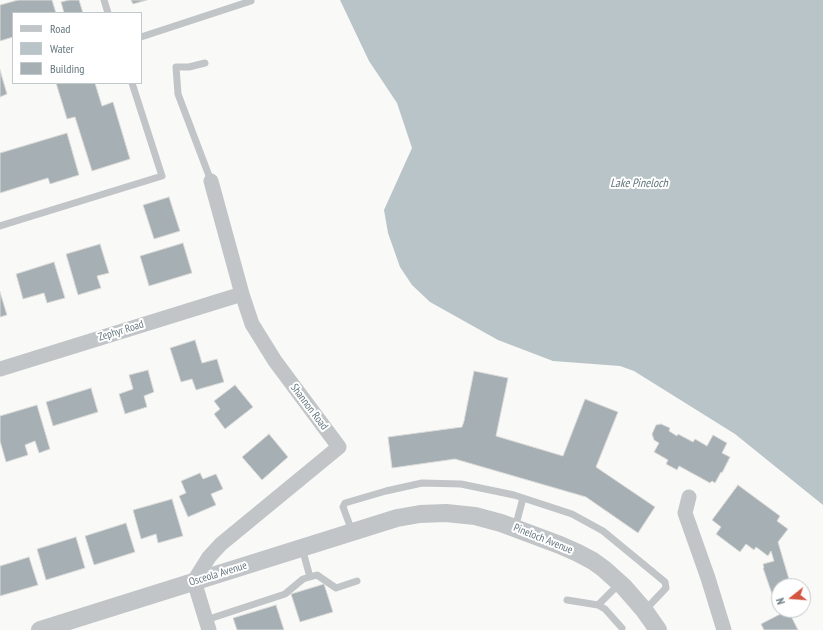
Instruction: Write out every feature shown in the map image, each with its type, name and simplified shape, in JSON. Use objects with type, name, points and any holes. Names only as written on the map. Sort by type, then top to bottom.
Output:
[{"type":"street","name":"Shannon Road","points":[[194,582],[209,557],[221,544],[339,447],[275,361],[252,324],[242,294],[211,181]]},
{"type":"street","name":"Zephyr Road","points":[[0,369],[242,294]]},
{"type":"street","points":[[689,497],[685,513],[708,578],[724,630]]},
{"type":"street","name":"Pineloch Avenue","points":[[397,518],[432,513],[461,514],[487,518],[578,553],[598,565],[620,583],[633,596],[658,630]]},
{"type":"street","name":"Osceola Avenue","points":[[40,630],[63,626],[194,582],[397,518]]},
{"type":"street","points":[[194,582],[208,625]]},
{"type":"lane","points":[[104,0],[108,12]]},
{"type":"lane","points":[[142,37],[252,2]]},
{"type":"lane","points":[[205,63],[189,67],[176,67],[178,94],[211,181]]},
{"type":"lane","points":[[0,226],[162,176],[132,84]]},
{"type":"lane","points":[[352,532],[343,507],[345,503],[386,491],[422,483],[461,484],[514,495],[572,514],[603,530],[665,582],[666,588],[644,610]]},
{"type":"lane","points":[[515,528],[523,498]]},
{"type":"lane","points":[[302,548],[310,577]]},
{"type":"lane","points":[[208,625],[285,594],[303,579],[317,575],[336,588],[357,581]]},
{"type":"lane","points":[[598,605],[620,583]]},
{"type":"lane","points":[[567,600],[598,605],[605,609],[622,628]]},
{"type":"water","name":"Lake Pineloch","points":[[340,0],[823,0],[823,505],[735,434],[634,371],[620,366],[553,361],[498,340],[430,302],[412,285],[400,267],[388,233],[384,210],[412,148],[397,103],[369,61]]},
{"type":"building","points":[[18,0],[52,0],[56,12],[12,12],[12,37],[0,41],[0,5]]},
{"type":"building","points":[[79,0],[83,12],[64,12],[61,2]]},
{"type":"building","points":[[131,0],[147,0],[133,4]]},
{"type":"building","points":[[0,70],[7,94],[0,97]]},
{"type":"building","points":[[56,84],[95,84],[102,106],[113,102],[130,159],[92,171],[75,117],[67,119]]},
{"type":"building","points":[[67,133],[79,175],[50,184],[48,178],[0,193],[0,153]]},
{"type":"building","points":[[169,197],[180,231],[154,239],[143,205]]},
{"type":"building","points":[[183,243],[192,273],[149,286],[140,256]]},
{"type":"building","points":[[100,244],[109,273],[97,276],[101,288],[78,295],[66,254]]},
{"type":"building","points":[[54,262],[65,298],[47,303],[44,293],[23,299],[16,274]]},
{"type":"building","points":[[0,292],[7,315],[0,317]]},
{"type":"building","points":[[195,340],[202,363],[217,359],[224,382],[196,390],[192,379],[181,382],[170,348]]},
{"type":"building","points":[[148,370],[154,392],[144,396],[147,407],[125,414],[119,394],[133,389],[129,375]]},
{"type":"building","points":[[474,371],[508,378],[496,436],[563,456],[585,399],[618,412],[596,467],[655,507],[638,533],[586,497],[455,459],[392,468],[388,437],[462,427]]},
{"type":"building","points":[[235,385],[253,407],[225,429],[214,414],[220,409],[214,401]]},
{"type":"building","points":[[91,388],[98,412],[53,426],[46,402]]},
{"type":"building","points":[[37,405],[50,449],[39,453],[35,441],[25,445],[28,455],[6,462],[0,441],[0,416]]},
{"type":"building","points":[[661,424],[670,428],[669,431],[677,436],[678,434],[693,442],[695,439],[707,446],[713,435],[727,443],[722,453],[730,457],[715,483],[712,481],[710,483],[679,466],[677,470],[666,464],[668,460],[654,452],[659,443],[654,440],[652,434],[656,425]]},
{"type":"building","points":[[269,434],[288,457],[262,480],[242,457]]},
{"type":"building","points":[[200,473],[203,479],[216,474],[223,489],[211,494],[216,505],[188,517],[179,496],[186,493],[181,481]]},
{"type":"building","points":[[738,485],[780,516],[777,521],[788,529],[778,542],[789,578],[771,578],[771,591],[763,564],[774,561],[771,551],[768,556],[756,547],[754,550],[746,544],[740,552],[716,534],[721,527],[712,520]]},
{"type":"building","points":[[172,499],[183,536],[158,543],[156,534],[141,539],[133,510]]},
{"type":"building","points":[[126,523],[135,552],[94,565],[85,536]]},
{"type":"building","points":[[76,537],[85,568],[46,580],[37,549]]},
{"type":"building","points":[[29,557],[38,585],[0,596],[0,566]]},
{"type":"building","points":[[324,584],[333,612],[300,622],[291,594]]},
{"type":"building","points":[[276,605],[284,630],[237,630],[233,618]]},
{"type":"building","points":[[773,618],[792,618],[798,630],[764,630],[761,624]]}]
